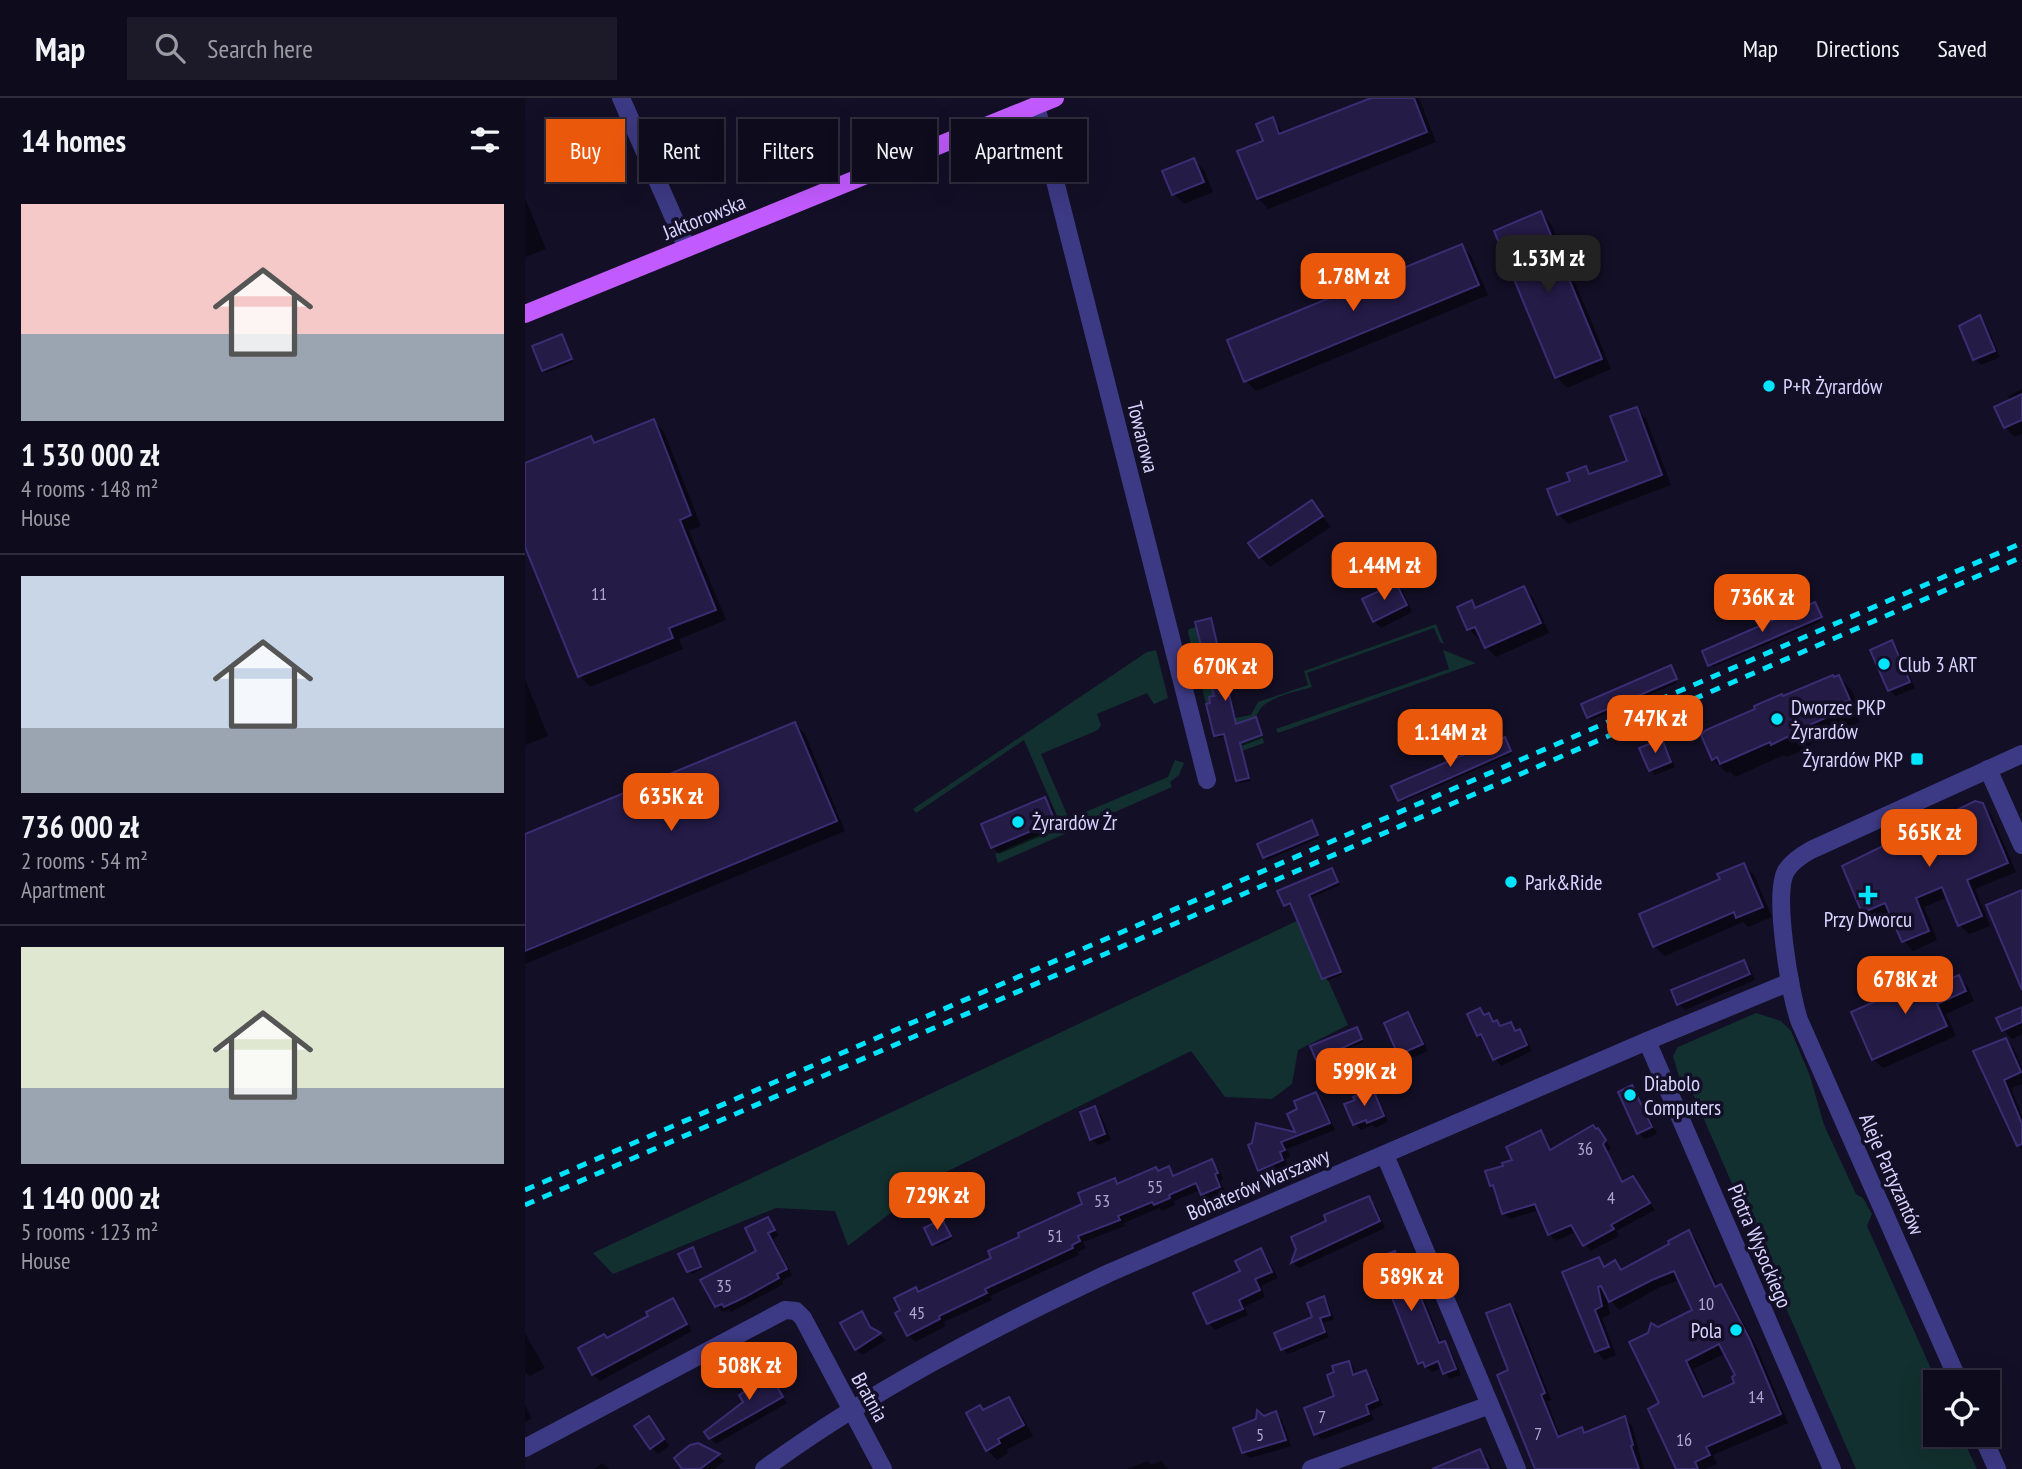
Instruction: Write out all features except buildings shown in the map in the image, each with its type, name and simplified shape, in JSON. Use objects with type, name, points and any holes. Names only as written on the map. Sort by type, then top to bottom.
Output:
[{"type":"main road","name":"Jaktorowska","points":[[525,314],[1055,98]]},
{"type":"street","points":[[621,98],[687,248]]},
{"type":"street","name":"Towarowa","points":[[1036,106],[1207,780]]},
{"type":"street","name":"Aleje Partyzantów","points":[[1954,1370],[1799,1020],[1790,982],[1781,905],[1784,878],[1792,863],[1811,850],[2022,754]]},
{"type":"street","points":[[1988,769],[2022,845]]},
{"type":"street","name":"Bohaterów Warszawy","points":[[764,1469],[851,1409],[1047,1302],[1647,1041],[1790,982]]},
{"type":"street","name":"Piotra Wysockiego","points":[[1647,1041],[1832,1469]]},
{"type":"street","points":[[1385,1155],[1517,1469]]},
{"type":"street","name":"Bratnia","points":[[525,1448],[785,1310],[796,1311],[803,1318],[883,1469]]},
{"type":"street","points":[[1311,1469],[1490,1405]]},
{"type":"street","points":[[1987,1447],[1997,1469]]},
{"type":"green space","points":[[1436,624],[1444,644],[1440,642],[1434,628],[1307,673],[1312,687],[1271,700],[1259,710],[1256,717],[1240,723],[1246,741],[1262,735],[1264,743],[1242,751],[1235,718],[1251,715],[1258,702],[1308,685],[1304,671]]},
{"type":"green space","points":[[1196,627],[1214,696],[1210,703],[1206,704],[1188,632]]},
{"type":"green space","points":[[1156,650],[1168,698],[1154,704],[1147,693],[1097,714],[1101,725],[1098,730],[1041,754],[1069,819],[1168,777],[1175,760],[1184,763],[1179,775],[1170,782],[1172,787],[998,863],[995,854],[1061,825],[1024,740],[916,813],[913,809],[1147,652]]},
{"type":"green space","points":[[1443,650],[1476,663],[1278,733],[1276,729],[1449,669]]},
{"type":"green space","points":[[1301,919],[1348,1025],[1298,1050],[1292,1084],[1272,1099],[1225,1097],[1191,1051],[938,1176],[848,1246],[835,1211],[776,1208],[613,1274],[593,1253]]},
{"type":"green space","points":[[1756,1013],[1781,1021],[1791,1031],[1810,1076],[1824,1125],[1856,1194],[1863,1198],[1872,1214],[1867,1226],[1932,1370],[1923,1370],[1923,1447],[1967,1447],[1977,1469],[1856,1469],[1693,1094],[1680,1080],[1673,1056],[1678,1047]]},
{"type":"railway","points":[[525,1190],[2022,543]]},
{"type":"railway","points":[[525,1205],[2022,557]]},
{"type":"place","name":"P+R Żyrardów","points":[[1769,386]]},
{"type":"place","name":"Club 3 ART","points":[[1884,664]]},
{"type":"place","name":"Dworzec PKP Żyrardów","points":[[1777,719]]},
{"type":"place","name":"Żyrardów PKP","points":[[1917,759]]},
{"type":"place","name":"Żyrardów Żr","points":[[1018,822]]},
{"type":"place","name":"Park&Ride","points":[[1511,882]]},
{"type":"place","name":"Przy Dworcu","points":[[1868,895]]},
{"type":"place","name":"Diabolo Computers","points":[[1630,1095]]},
{"type":"place","name":"Pola","points":[[1736,1330]]}]
